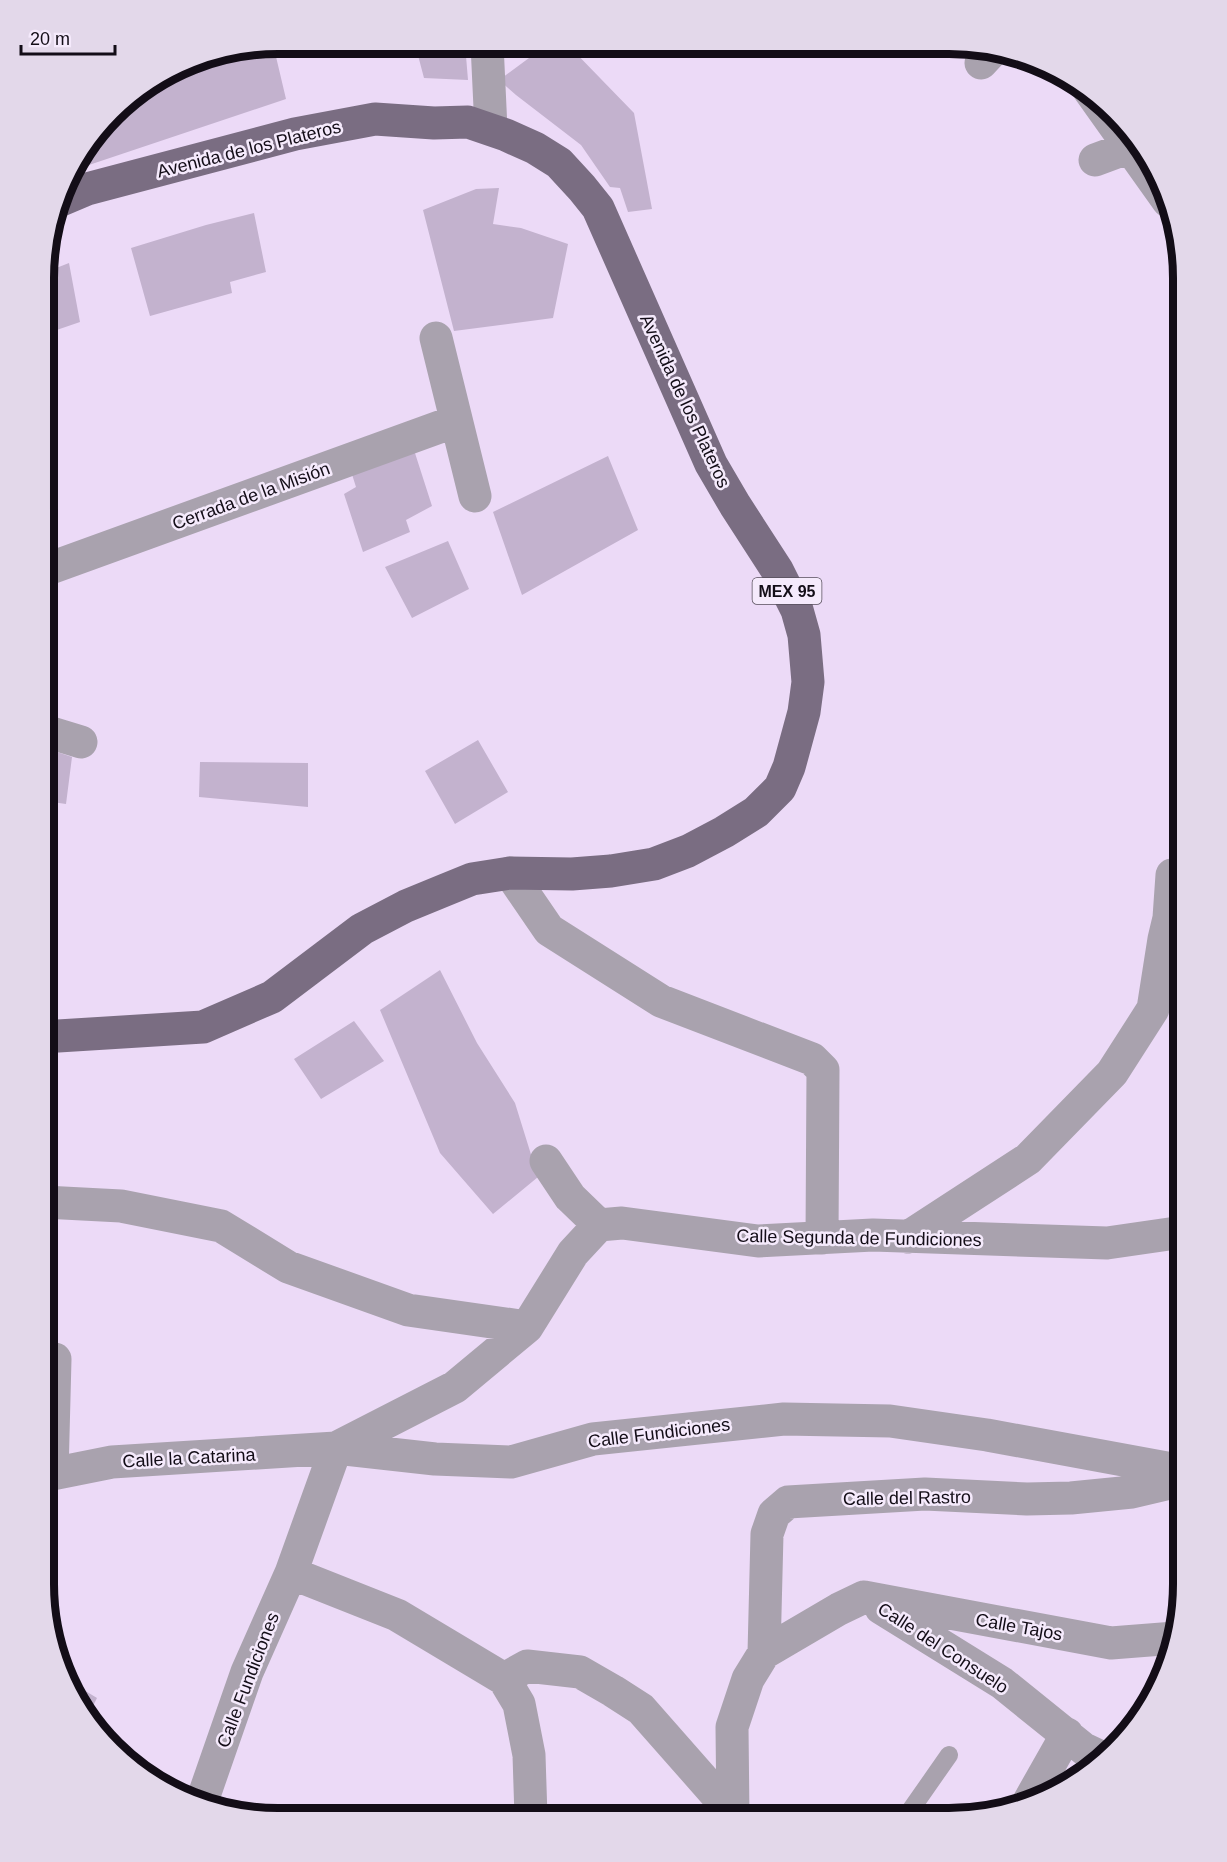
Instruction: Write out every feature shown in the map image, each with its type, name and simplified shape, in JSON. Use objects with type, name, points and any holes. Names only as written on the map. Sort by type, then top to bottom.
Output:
[{"type":"main road","name":"Avenida de los Plateros","points":[[54,1035],[203,1027],[272,997],[362,929],[406,906],[472,879],[510,873],[572,874],[611,871],[654,864],[688,851],[756,812],[780,788],[789,767],[804,712],[807,682],[804,635],[797,610],[772,561],[711,464],[598,208],[559,163],[535,148],[468,122],[375,120],[295,134],[87,189],[69,197]]},
{"type":"street","points":[[487,54],[490,129]]},
{"type":"street","points":[[1124,138],[1140,162]]},
{"type":"street","points":[[1095,160],[1130,147]]},
{"type":"street","points":[[436,338],[475,496]]},
{"type":"street","name":"Cerrada de la Misión","points":[[54,567],[456,421]]},
{"type":"street","points":[[54,734],[81,742]]},
{"type":"street","points":[[510,873],[549,930],[662,1001],[812,1059],[824,1070],[822,1238]]},
{"type":"street","points":[[908,1237],[1028,1159],[1112,1074],[1153,1009],[1169,918],[1172,875]]},
{"type":"street","points":[[336,1448],[455,1387],[526,1327],[573,1253],[599,1225],[570,1197],[546,1161]]},
{"type":"street","points":[[54,1203],[121,1206],[221,1226],[288,1267],[408,1310],[526,1327]]},
{"type":"street","name":"Calle Segunda de Fundiciones","points":[[599,1225],[622,1223],[758,1240],[873,1235],[1107,1243],[1173,1233]]},
{"type":"street","points":[[54,1376],[55,1359]]},
{"type":"street","name":"Calle Fundiciones","points":[[204,1795],[247,1672],[291,1573],[336,1448],[435,1459],[511,1462],[593,1439],[702,1427],[784,1419],[890,1421],[987,1435],[1173,1469]]},
{"type":"street","name":"Calle la Catarina","points":[[54,1475],[112,1462],[336,1448]]},
{"type":"street","name":"Calle del Rastro","points":[[764,1653],[767,1534],[774,1514],[788,1502],[925,1494],[1027,1499],[1071,1498],[1132,1492],[1173,1482]]},
{"type":"street","points":[[291,1573],[398,1615],[504,1679],[519,1704],[529,1755],[531,1808]]},
{"type":"street","name":"Calle del Consuelo","points":[[734,1808],[732,1727],[748,1679],[764,1653],[864,1597],[1002,1683],[1084,1749],[1095,1754]]},
{"type":"street","name":"Calle Tajos","points":[[864,1597],[1111,1643],[1166,1639]]},
{"type":"street","points":[[504,1679],[527,1666],[580,1672],[613,1690],[641,1709],[727,1808]]},
{"type":"street","points":[[1035,1791],[1067,1734]]},
{"type":"lane","points":[[912,1808],[949,1755]]},
{"type":"building","points":[[275,54],[286,99],[84,167],[110,130],[142,100],[179,77],[206,66],[234,58]]},
{"type":"building","points":[[418,54],[466,54],[468,80],[424,78]]},
{"type":"building","points":[[534,54],[577,54],[634,113],[652,209],[628,212],[620,188],[610,187],[581,145],[499,80]]},
{"type":"building","points":[[499,188],[493,224],[521,228],[568,244],[553,318],[454,331],[423,210],[476,189]]},
{"type":"building","points":[[254,213],[266,272],[230,282],[232,293],[150,316],[131,248]]},
{"type":"building","points":[[69,263],[80,322],[54,331],[54,278],[54,269]]},
{"type":"building","points":[[414,450],[432,506],[406,520],[410,532],[363,552],[344,494],[356,487],[350,468]]},
{"type":"building","points":[[608,456],[638,530],[522,595],[493,512]]},
{"type":"building","points":[[448,541],[469,589],[412,618],[385,567]]},
{"type":"building","points":[[478,740],[508,792],[455,824],[425,771]]},
{"type":"building","points":[[54,751],[72,757],[66,804],[54,802]]},
{"type":"building","points":[[200,762],[308,763],[308,807],[199,797]]},
{"type":"building","points":[[440,970],[477,1043],[515,1103],[538,1177],[493,1214],[440,1153],[380,1010]]},
{"type":"building","points":[[354,1021],[384,1061],[321,1099],[294,1059]]},
{"type":"building","points":[[79,1687],[97,1698],[92,1709]]}]
